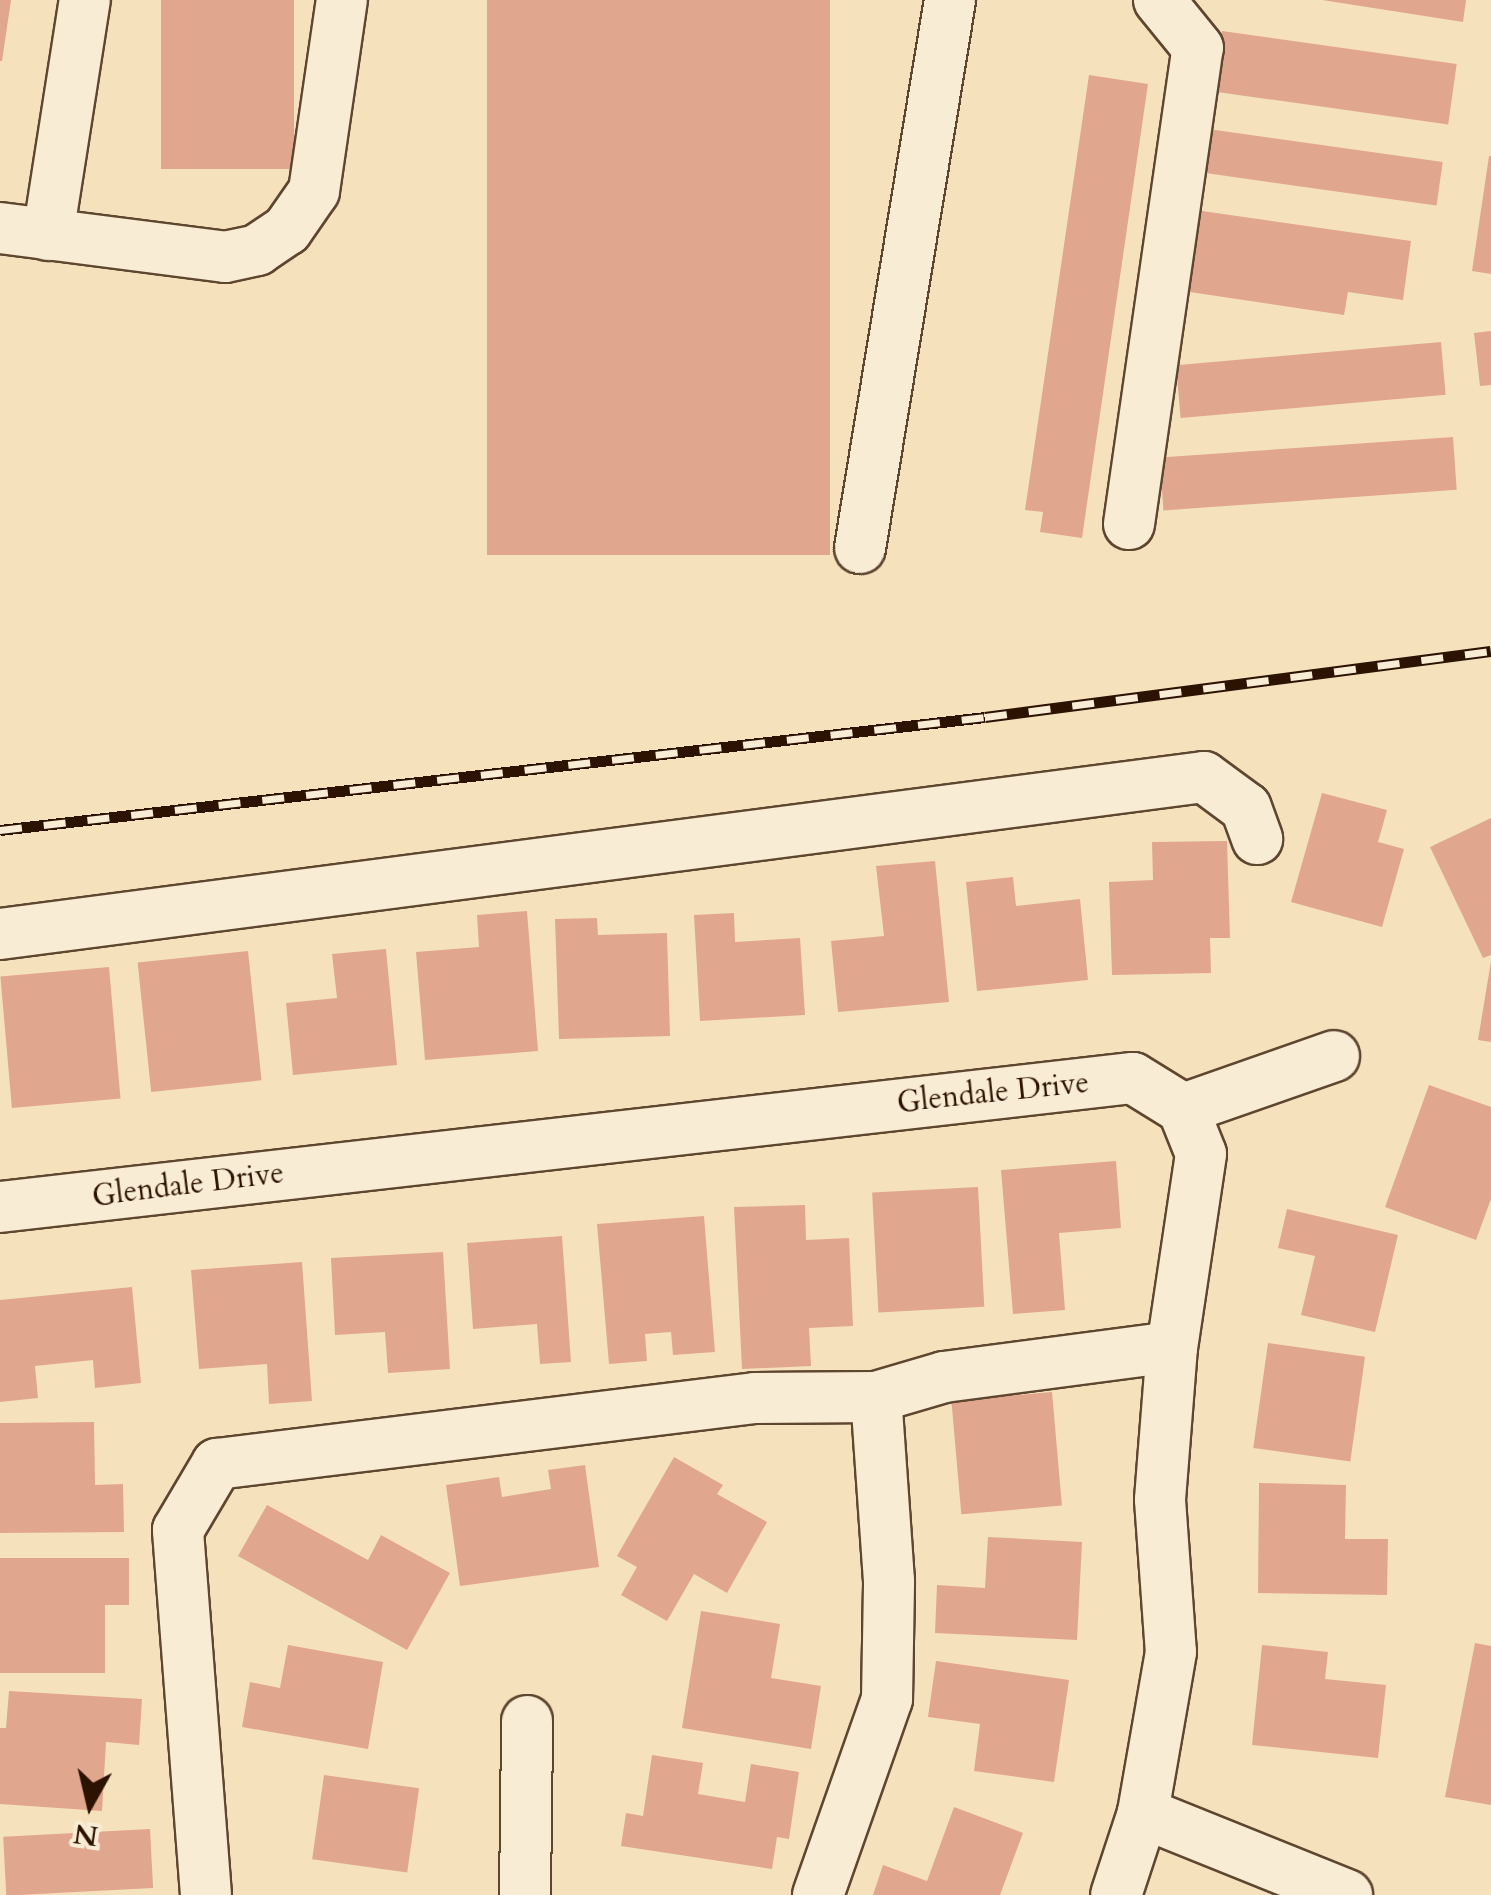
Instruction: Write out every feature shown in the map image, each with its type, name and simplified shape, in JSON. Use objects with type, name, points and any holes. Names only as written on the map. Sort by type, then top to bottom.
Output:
[{"type":"street","points":[[48,234],[85,0]]},
{"type":"street","points":[[0,228],[225,258],[257,250],[287,230],[314,191],[342,0]]},
{"type":"street","points":[[860,548],[950,0]]},
{"type":"street","points":[[1128,524],[1198,48],[1159,0]]},
{"type":"street","points":[[0,934],[1204,777],[1246,808],[1256,838]]},
{"type":"street","points":[[1116,1895],[1144,1812],[1170,1652],[1160,1500],[1172,1347],[1202,1154],[1183,1109],[1334,1056]]},
{"type":"street","name":"Glendale Drive","points":[[0,1207],[1133,1078],[1183,1109]]},
{"type":"street","points":[[206,1895],[178,1530],[217,1464],[755,1398],[876,1397],[944,1377],[1172,1347]]},
{"type":"street","points":[[818,1895],[887,1698],[890,1581],[876,1397]]},
{"type":"street","points":[[525,1895],[527,1721]]},
{"type":"street","points":[[1144,1812],[1347,1895]]},
{"type":"building","points":[[0,0],[11,0],[2,61],[0,61]]},
{"type":"building","points":[[161,0],[294,0],[294,169],[161,169]]},
{"type":"building","points":[[487,0],[830,0],[830,555],[487,555]]},
{"type":"building","points":[[1322,0],[1466,0],[1463,22]]},
{"type":"building","points":[[1222,31],[1457,64],[1448,124],[1214,91]]},
{"type":"building","points":[[1089,75],[1148,84],[1082,538],[1040,532],[1043,512],[1025,510]]},
{"type":"building","points":[[1208,129],[1443,162],[1437,206],[1202,173]]},
{"type":"building","points":[[1491,156],[1491,274],[1472,271]]},
{"type":"building","points":[[1195,210],[1411,241],[1403,300],[1348,292],[1344,315],[1183,291]]},
{"type":"building","points":[[1491,331],[1491,385],[1480,386],[1474,333]]},
{"type":"building","points":[[1441,342],[1446,395],[1181,418],[1176,365]]},
{"type":"building","points":[[1453,437],[1457,490],[1163,510],[1160,458]]},
{"type":"building","points":[[1322,793],[1387,810],[1378,842],[1404,849],[1382,927],[1291,902]]},
{"type":"building","points":[[1491,818],[1491,955],[1483,958],[1430,847]]},
{"type":"building","points":[[1227,841],[1230,938],[1210,938],[1211,973],[1112,975],[1109,882],[1153,880],[1152,842]]},
{"type":"building","points":[[935,861],[949,1002],[838,1012],[831,941],[884,936],[876,866]]},
{"type":"building","points":[[1013,877],[1016,906],[1080,899],[1088,980],[977,991],[966,882]]},
{"type":"building","points":[[527,911],[538,1051],[425,1060],[416,952],[479,947],[477,915]]},
{"type":"building","points":[[734,913],[735,942],[800,938],[805,1015],[700,1021],[694,915]]},
{"type":"building","points":[[597,918],[598,935],[667,933],[670,1036],[559,1039],[555,919]]},
{"type":"building","points":[[386,949],[397,1065],[293,1075],[286,1003],[337,998],[332,954]]},
{"type":"building","points":[[248,951],[262,1080],[151,1092],[138,963]]},
{"type":"building","points":[[1491,961],[1491,1042],[1478,1040]]},
{"type":"building","points":[[109,967],[121,1098],[12,1108],[0,976]]},
{"type":"building","points":[[1429,1085],[1491,1107],[1491,1199],[1476,1240],[1385,1207]]},
{"type":"building","points":[[1116,1161],[1121,1228],[1059,1233],[1065,1310],[1013,1314],[1001,1170]]},
{"type":"building","points":[[978,1187],[984,1307],[878,1312],[872,1193]]},
{"type":"building","points":[[805,1205],[806,1240],[849,1238],[853,1326],[809,1328],[811,1366],[742,1369],[734,1207]]},
{"type":"building","points":[[1287,1209],[1398,1235],[1375,1332],[1301,1315],[1315,1256],[1278,1248]]},
{"type":"building","points":[[704,1216],[715,1352],[673,1355],[671,1332],[645,1334],[647,1361],[609,1364],[597,1224]]},
{"type":"building","points":[[562,1236],[571,1362],[540,1364],[537,1324],[473,1329],[467,1243]]},
{"type":"building","points":[[443,1252],[450,1369],[388,1373],[385,1332],[335,1335],[331,1258]]},
{"type":"building","points":[[302,1262],[312,1401],[269,1404],[267,1364],[199,1369],[191,1270]]},
{"type":"building","points":[[132,1287],[141,1383],[95,1388],[93,1360],[35,1366],[38,1398],[0,1402],[0,1300]]},
{"type":"building","points":[[1268,1343],[1365,1357],[1350,1462],[1253,1448]]},
{"type":"building","points":[[1052,1392],[1062,1506],[961,1514],[951,1401]]},
{"type":"building","points":[[94,1422],[95,1485],[123,1484],[124,1532],[0,1533],[0,1423]]},
{"type":"building","points":[[674,1457],[723,1485],[717,1494],[767,1522],[727,1593],[694,1574],[667,1621],[621,1595],[637,1567],[617,1556]]},
{"type":"building","points":[[585,1465],[599,1567],[460,1586],[446,1485],[499,1477],[502,1497],[551,1489],[548,1470]]},
{"type":"building","points":[[1259,1483],[1346,1485],[1345,1539],[1388,1539],[1387,1595],[1258,1593]]},
{"type":"building","points":[[267,1505],[368,1560],[381,1535],[450,1573],[407,1650],[238,1556]]},
{"type":"building","points":[[988,1537],[1082,1542],[1077,1640],[935,1633],[937,1585],[985,1588]]},
{"type":"building","points":[[0,1558],[129,1558],[129,1605],[105,1605],[105,1673],[0,1673]]},
{"type":"building","points":[[701,1611],[780,1624],[771,1678],[821,1686],[811,1749],[682,1728]]},
{"type":"building","points":[[1475,1643],[1491,1646],[1491,1805],[1445,1797]]},
{"type":"building","points":[[288,1645],[383,1662],[368,1749],[242,1727],[250,1682],[280,1688]]},
{"type":"building","points":[[1262,1645],[1328,1652],[1325,1679],[1386,1685],[1378,1758],[1252,1745]]},
{"type":"building","points":[[936,1661],[1069,1680],[1054,1782],[974,1771],[980,1724],[928,1717]]},
{"type":"building","points":[[9,1691],[142,1699],[139,1745],[106,1742],[102,1811],[0,1804],[0,1728],[6,1728]]},
{"type":"building","points":[[652,1755],[703,1763],[698,1794],[745,1802],[751,1764],[799,1772],[789,1839],[777,1837],[772,1869],[621,1846],[626,1813],[643,1816]]},
{"type":"building","points":[[324,1775],[419,1788],[407,1873],[312,1859]]},
{"type":"building","points":[[954,1807],[1023,1833],[1000,1895],[873,1895],[883,1865],[927,1881]]},
{"type":"building","points":[[150,1829],[153,1888],[6,1895],[3,1837]]},
{"type":"railway","points":[[0,830],[985,717],[1491,651]]}]
